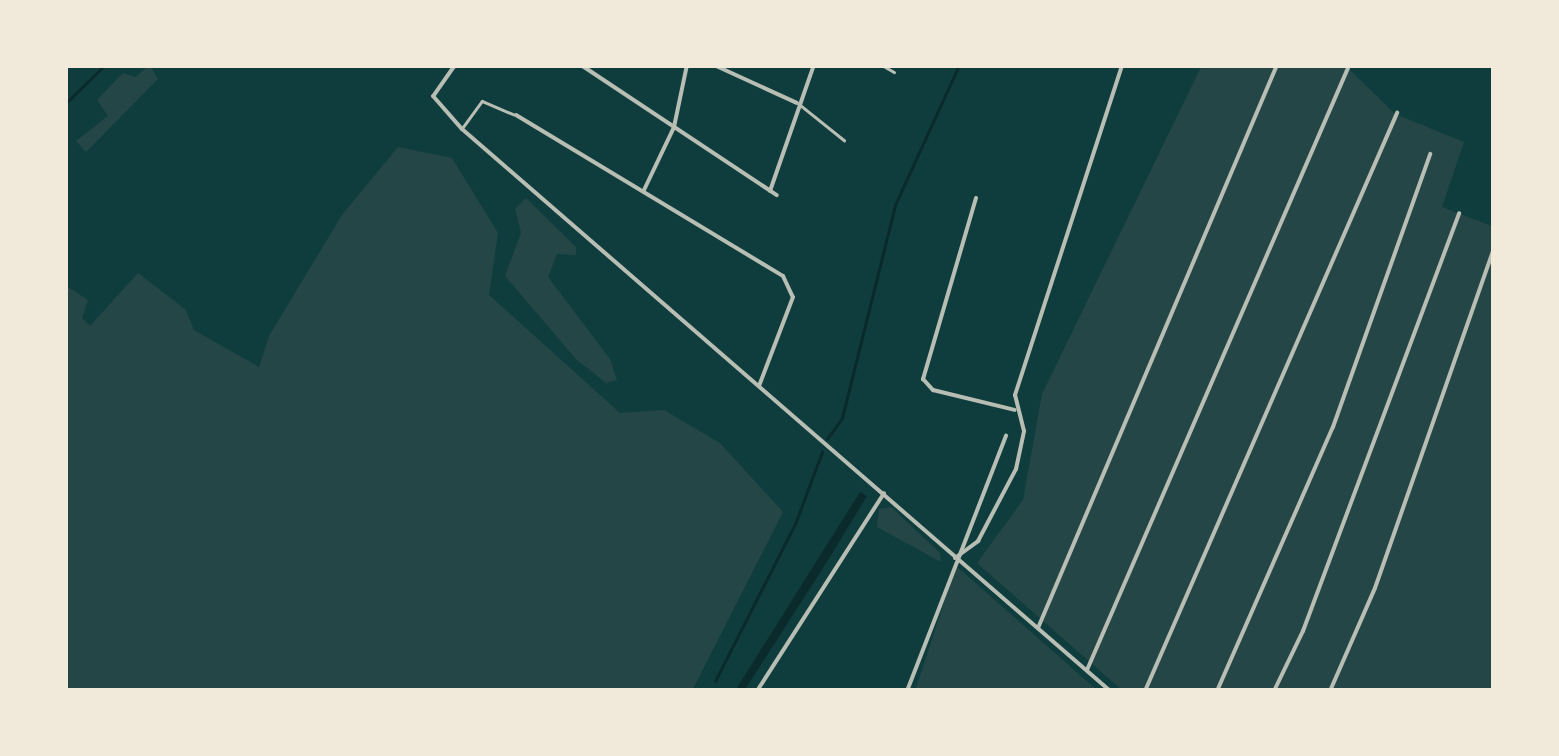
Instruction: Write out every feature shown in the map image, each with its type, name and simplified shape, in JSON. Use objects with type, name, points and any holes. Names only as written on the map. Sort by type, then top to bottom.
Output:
[{"type":"street","points":[[455,65],[433,96],[462,129],[1110,691]]},
{"type":"street","points":[[580,65],[778,195]]},
{"type":"street","points":[[644,190],[674,127],[687,65]]},
{"type":"street","points":[[714,65],[797,103]]},
{"type":"street","points":[[770,190],[797,103],[814,65]]},
{"type":"street","points":[[955,558],[978,542],[1004,502],[1024,432],[1015,410],[1042,302],[1122,65]]},
{"type":"street","points":[[1038,628],[1278,65]]},
{"type":"street","points":[[1087,670],[1348,68]]},
{"type":"street","points":[[1145,691],[1397,113]]},
{"type":"street","points":[[516,115],[779,272],[790,288],[790,306],[759,386]]},
{"type":"street","points":[[1217,691],[1333,427],[1430,154]]},
{"type":"street","points":[[976,198],[923,379],[933,390],[1015,410]]},
{"type":"street","points":[[1274,691],[1323,579],[1459,212]]},
{"type":"street","points":[[1330,691],[1376,588],[1494,249]]},
{"type":"street","points":[[908,691],[955,558],[1006,436]]},
{"type":"street","points":[[757,691],[884,493]]},
{"type":"lane","points":[[882,65],[894,72]]},
{"type":"lane","points":[[462,129],[482,101],[516,115]]},
{"type":"lane","points":[[797,103],[844,140]]},
{"type":"shaded area","points":[[150,65],[158,79],[86,152],[76,141],[108,116],[97,100],[123,73],[135,77]]},
{"type":"shaded area","points":[[1202,65],[1345,65],[1395,114],[1464,142],[1442,207],[1494,227],[1494,691],[1123,691],[977,563],[1023,500],[1042,394]]},
{"type":"shaded area","points":[[398,147],[452,158],[498,233],[489,295],[620,413],[664,410],[720,443],[783,512],[692,691],[65,691],[65,285],[88,300],[82,318],[90,326],[138,273],[186,310],[194,330],[259,367],[269,336],[342,215]]},
{"type":"shaded area","points":[[526,198],[576,247],[576,255],[557,254],[548,277],[610,359],[617,380],[606,383],[576,359],[505,276],[521,233],[515,209]]},
{"type":"shaded area","points":[[860,492],[867,496],[825,565],[744,691],[735,691]]},
{"type":"shaded area","points":[[891,507],[940,553],[941,562],[877,527],[879,509]]},
{"type":"shaded area","points":[[956,566],[1098,691],[915,691]]},
{"type":"waterway","points":[[65,104],[105,65]]},
{"type":"waterway","points":[[827,439],[842,418],[895,205],[959,65]]},
{"type":"waterway","points":[[715,681],[795,524],[822,452]]}]
